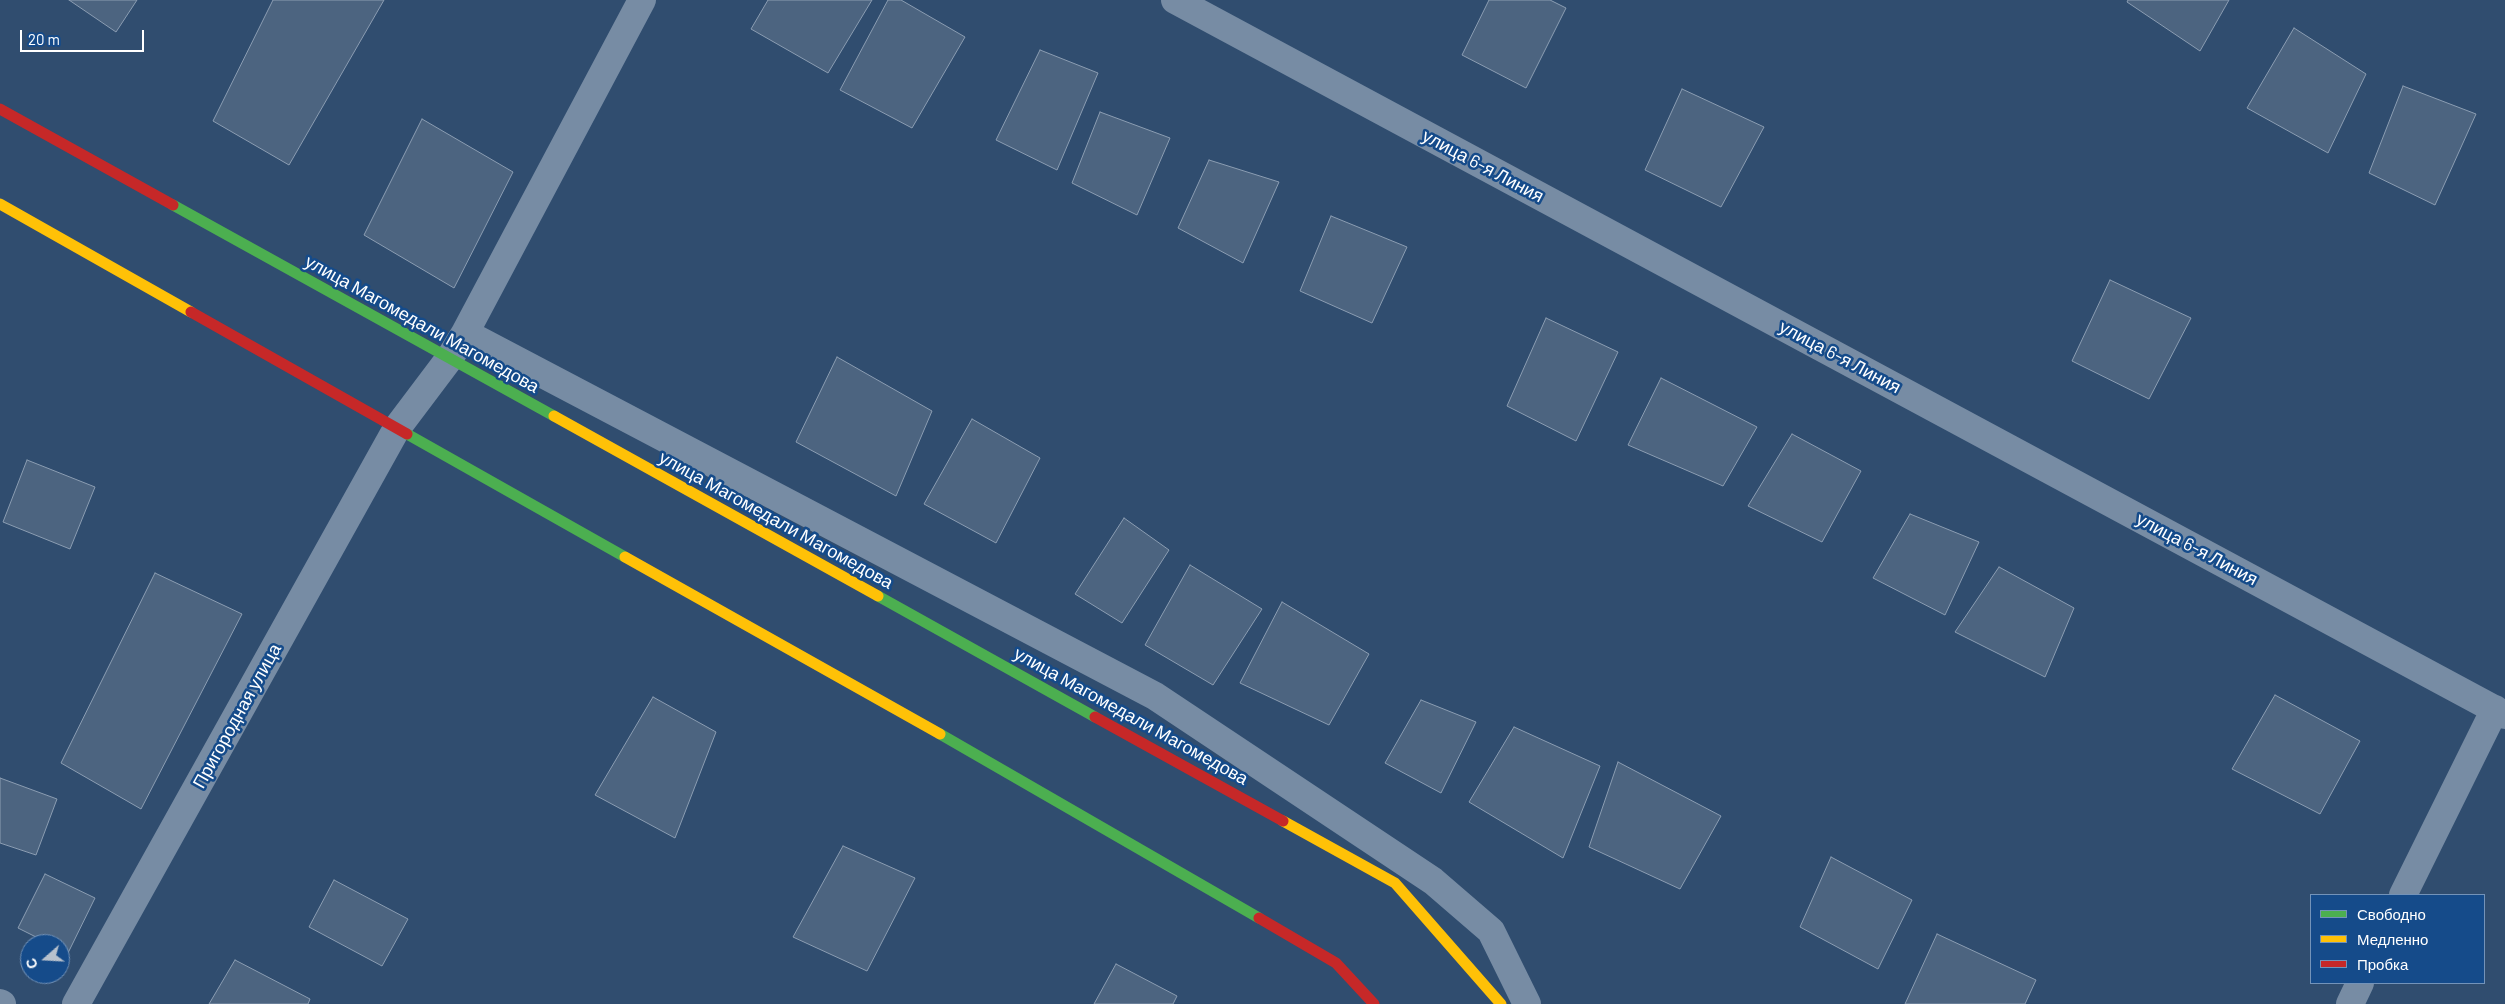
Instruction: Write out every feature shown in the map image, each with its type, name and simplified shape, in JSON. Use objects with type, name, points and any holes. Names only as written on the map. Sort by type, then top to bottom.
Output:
[{"type":"main road","name":"улица Магомедали Магомедова","points":[[0,108],[449,359],[1395,882],[1501,1004]]},
{"type":"main road","points":[[0,204],[1099,824],[1336,963],[1374,1004]]},
{"type":"street","name":"Пригородная улица","points":[[76,1004],[398,428],[449,359],[465,333],[642,0]]},
{"type":"street","name":"улица 6-я Линия","points":[[1175,0],[2500,712]]},
{"type":"street","points":[[465,333],[1155,696],[1433,881],[1491,931],[1527,1004]]},
{"type":"street","points":[[2404,894],[2500,712]]},
{"type":"street","points":[[2350,1004],[2360,984]]},
{"type":"building","points":[[69,0],[137,0],[116,32]]},
{"type":"building","points":[[273,0],[384,0],[289,165],[213,121]]},
{"type":"building","points":[[768,0],[872,0],[828,73],[751,29]]},
{"type":"building","points":[[888,0],[901,0],[965,37],[912,128],[840,90]]},
{"type":"building","points":[[1489,0],[1550,0],[1566,8],[1526,88],[1462,55]]},
{"type":"building","points":[[2128,0],[2229,0],[2200,51],[2127,2]]},
{"type":"building","points":[[2294,28],[2366,74],[2328,153],[2247,108]]},
{"type":"building","points":[[1040,50],[1098,73],[1057,170],[996,140]]},
{"type":"building","points":[[2403,86],[2476,114],[2435,205],[2369,173]]},
{"type":"building","points":[[1682,89],[1764,127],[1721,207],[1645,170]]},
{"type":"building","points":[[1100,112],[1170,138],[1137,215],[1072,183]]},
{"type":"building","points":[[422,119],[513,172],[454,288],[364,235]]},
{"type":"building","points":[[1209,160],[1279,182],[1243,263],[1178,228]]},
{"type":"building","points":[[1331,216],[1407,247],[1372,323],[1300,291]]},
{"type":"building","points":[[2110,280],[2191,318],[2149,399],[2072,361]]},
{"type":"building","points":[[1546,318],[1618,352],[1576,441],[1507,406]]},
{"type":"building","points":[[837,357],[932,411],[896,496],[796,442]]},
{"type":"building","points":[[1661,378],[1757,427],[1723,486],[1628,445]]},
{"type":"building","points":[[972,419],[1040,458],[996,543],[924,504]]},
{"type":"building","points":[[1792,434],[1861,471],[1822,542],[1748,506]]},
{"type":"building","points":[[27,460],[95,487],[70,549],[3,522]]},
{"type":"building","points":[[1910,514],[1979,542],[1945,615],[1873,578]]},
{"type":"building","points":[[1124,518],[1169,550],[1122,623],[1075,594]]},
{"type":"building","points":[[1190,565],[1262,609],[1213,685],[1145,645]]},
{"type":"building","points":[[1999,567],[2074,608],[2045,677],[1955,632]]},
{"type":"building","points":[[155,573],[242,614],[141,809],[61,763]]},
{"type":"building","points":[[1282,602],[1369,654],[1329,725],[1240,683]]},
{"type":"building","points":[[2275,695],[2360,741],[2320,814],[2232,769]]},
{"type":"building","points":[[653,697],[716,732],[675,838],[595,795]]},
{"type":"building","points":[[1421,700],[1476,722],[1441,793],[1385,763]]},
{"type":"building","points":[[1514,727],[1600,766],[1563,858],[1469,802]]},
{"type":"building","points":[[1618,762],[1721,816],[1680,889],[1589,847]]},
{"type":"building","points":[[0,778],[57,799],[36,855],[0,843]]},
{"type":"building","points":[[843,846],[915,878],[867,971],[793,937]]},
{"type":"building","points":[[1831,857],[1912,900],[1878,969],[1800,927]]},
{"type":"building","points":[[45,874],[95,898],[70,949],[70,934],[30,934],[18,928]]},
{"type":"building","points":[[334,880],[408,919],[382,966],[309,927]]},
{"type":"building","points":[[1937,934],[2036,980],[2025,1004],[1905,1004]]},
{"type":"building","points":[[235,960],[310,999],[308,1004],[209,1004]]},
{"type":"building","points":[[1116,964],[1177,996],[1173,1004],[1094,1004]]},
{"type":"traffic: fast","points":[[173,205],[554,416]]},
{"type":"traffic: fast","points":[[407,434],[625,557]]},
{"type":"traffic: fast","points":[[878,596],[1095,717]]},
{"type":"traffic: fast","points":[[940,734],[1259,918]]},
{"type":"traffic: slow","points":[[0,204],[191,312]]},
{"type":"traffic: slow","points":[[554,416],[878,596]]},
{"type":"traffic: slow","points":[[625,557],[940,734]]},
{"type":"traffic: slow","points":[[1283,821],[1395,883],[1501,1004]]},
{"type":"traffic: jam","points":[[0,109],[173,205]]},
{"type":"traffic: jam","points":[[191,312],[407,434]]},
{"type":"traffic: jam","points":[[1095,717],[1283,821]]},
{"type":"traffic: jam","points":[[1259,918],[1336,963],[1374,1004]]}]
